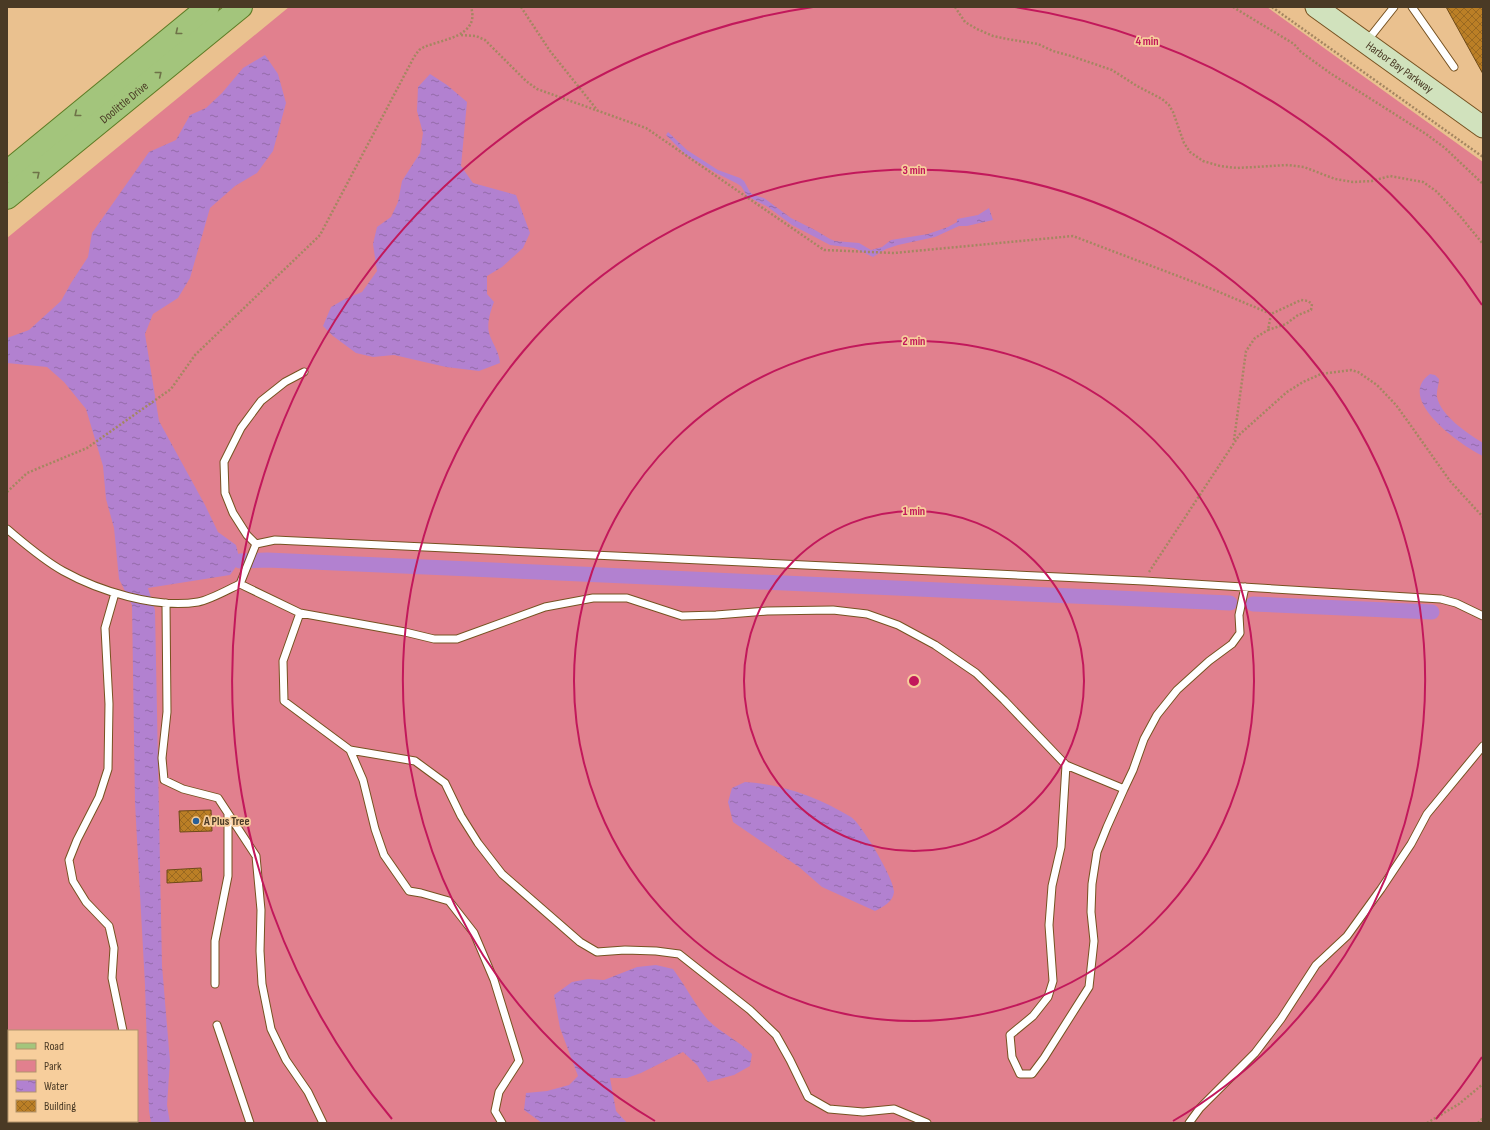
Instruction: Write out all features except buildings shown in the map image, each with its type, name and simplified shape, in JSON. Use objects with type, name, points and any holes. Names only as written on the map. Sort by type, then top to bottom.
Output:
[{"type":"main road","name":"Doolittle Drive","points":[[7,172],[208,7]]},
{"type":"main road","name":"Doolittle Drive","points":[[7,198],[241,7]]},
{"type":"main road","name":"Harbor Bay Parkway","points":[[1316,7],[1483,127]]},
{"type":"lane","points":[[1365,42],[1394,7]]},
{"type":"lane","points":[[1412,7],[1454,67]]},
{"type":"lane","points":[[256,544],[247,535],[233,513],[225,493],[224,462],[241,428],[261,401],[285,382],[304,372]]},
{"type":"lane","points":[[7,529],[32,550],[63,571],[103,589],[126,596],[166,603],[199,602],[240,584],[256,544]]},
{"type":"lane","points":[[256,544],[274,540],[1144,581],[1440,599],[1456,603],[1483,616]]},
{"type":"lane","points":[[240,584],[300,613],[405,632],[434,639],[457,639],[516,616],[545,607],[593,598],[627,598],[682,616],[767,611],[833,610],[867,614],[898,625],[935,646],[976,673],[1066,765],[1124,789]]},
{"type":"lane","points":[[1066,765],[1060,847],[1052,886],[1049,924],[1053,981],[1048,997],[1033,1016],[1010,1035],[1012,1057],[1020,1074],[1032,1074],[1089,987],[1094,940],[1091,912],[1092,884],[1097,852],[1133,770],[1144,739],[1157,715],[1177,690],[1209,661],[1232,644],[1240,632],[1239,615],[1245,587]]},
{"type":"lane","points":[[116,593],[105,628],[109,704],[108,769],[99,797],[76,840],[69,860],[73,881],[86,902],[109,926],[114,948],[112,978],[123,1030]]},
{"type":"lane","points":[[166,603],[167,712],[162,758],[164,780],[183,789],[218,798],[256,856],[261,910],[260,950],[262,984],[271,1029],[286,1060],[308,1092],[323,1123]]},
{"type":"lane","points":[[300,613],[283,661],[284,701],[350,750],[415,761],[445,783],[461,816],[502,874],[580,942],[598,952],[656,950],[679,954],[750,1010],[776,1035],[808,1097],[829,1109],[863,1112],[894,1109],[927,1123]]},
{"type":"lane","points":[[1188,1123],[1200,1108],[1255,1053],[1281,1019],[1316,965],[1347,936],[1412,844],[1427,814],[1483,746]]},
{"type":"lane","points":[[350,750],[363,780],[375,829],[384,855],[408,891],[449,901],[474,933],[494,980],[519,1061],[499,1092],[495,1111],[502,1123]]},
{"type":"lane","points":[[215,984],[215,941],[228,876],[228,814]]},
{"type":"lane","points":[[217,1026],[250,1123]]},
{"type":"path","points":[[461,35],[467,29],[473,16],[471,7]]},
{"type":"path","points":[[521,7],[550,51],[598,111]]},
{"type":"path","points":[[955,7],[965,22],[977,29],[1000,38],[1038,44],[1053,51],[1112,70],[1137,86],[1162,99],[1173,112],[1184,143],[1190,152],[1203,161],[1220,166],[1237,168],[1288,165],[1304,167],[1335,179],[1353,182],[1372,181],[1390,176],[1423,182],[1436,191],[1460,216],[1483,244]]},
{"type":"path","points":[[1233,7],[1294,44],[1301,52],[1330,73],[1426,134],[1445,148],[1483,184]]},
{"type":"path","points":[[1272,7],[1483,156]]},
{"type":"path","points":[[7,492],[27,473],[87,448],[171,389],[195,355],[320,235],[419,50],[436,42],[461,35],[476,36],[485,40],[526,81],[537,89],[646,128],[824,250],[894,253],[1073,236],[1212,289],[1271,314],[1301,300],[1308,301],[1312,304],[1311,310],[1286,324],[1268,330],[1255,338],[1246,351],[1233,442]]},
{"type":"path","points":[[1268,330],[1271,314]]},
{"type":"path","points":[[1144,581],[1233,442],[1287,392],[1321,374],[1351,370],[1358,372],[1377,386],[1396,405],[1450,481],[1483,517]]},
{"type":"path","points":[[1427,1123],[1459,1104],[1483,1084]]},
{"type":"path","points":[[1478,1123],[1483,1118]]},
{"type":"green space","points":[[289,7],[1267,7],[1483,162],[1483,1123],[7,1123],[7,238]]},
{"type":"water","points":[[265,55],[278,74],[286,103],[273,151],[257,173],[235,186],[210,208],[190,278],[178,298],[153,314],[145,334],[159,421],[218,532],[236,545],[240,561],[230,575],[148,588],[155,610],[162,966],[170,1061],[167,1105],[170,1123],[151,1123],[149,1111],[145,985],[135,803],[132,605],[119,579],[114,528],[106,499],[103,466],[86,409],[64,382],[47,367],[7,363],[7,338],[29,330],[61,301],[88,257],[92,233],[149,152],[176,140],[190,115],[206,108],[222,93],[243,68]]},
{"type":"water","points":[[430,74],[447,85],[467,102],[461,166],[473,183],[516,195],[530,233],[523,248],[502,267],[487,276],[487,294],[494,302],[488,328],[500,363],[479,371],[446,367],[394,355],[373,357],[356,353],[333,336],[323,326],[331,307],[362,292],[377,271],[373,244],[377,227],[391,217],[398,202],[402,181],[420,153],[423,133],[417,111],[418,87]]},
{"type":"water","points":[[668,132],[687,150],[718,170],[740,178],[744,181],[753,195],[764,198],[791,218],[835,241],[859,243],[871,250],[882,247],[891,240],[928,234],[948,227],[957,222],[957,219],[978,215],[989,208],[993,220],[967,226],[959,226],[935,237],[886,249],[873,257],[854,248],[830,245],[792,225],[768,207],[747,196],[741,186],[685,154],[666,135]]},
{"type":"water","points":[[1430,374],[1435,375],[1439,379],[1437,397],[1439,404],[1449,417],[1483,443],[1483,456],[1473,451],[1448,432],[1435,421],[1425,408],[1420,396],[1421,384]]},
{"type":"water","points":[[745,782],[759,783],[800,793],[826,803],[851,817],[856,821],[869,840],[889,876],[894,892],[892,899],[875,911],[822,887],[799,867],[733,822],[728,802],[732,788]]},
{"type":"water","points":[[656,965],[673,969],[708,1020],[752,1054],[750,1066],[734,1075],[708,1082],[697,1065],[683,1052],[641,1073],[627,1078],[610,1078],[616,1111],[627,1123],[542,1123],[524,1110],[526,1093],[547,1091],[569,1085],[578,1076],[560,1028],[554,995],[572,982],[588,979],[604,980],[637,967]]},
{"type":"waterway","points":[[240,561],[267,560],[1230,603]]},
{"type":"waterway","points":[[1253,604],[1432,612]]},
{"type":"place","name":"A Plus Tree","points":[[196,821]]}]
